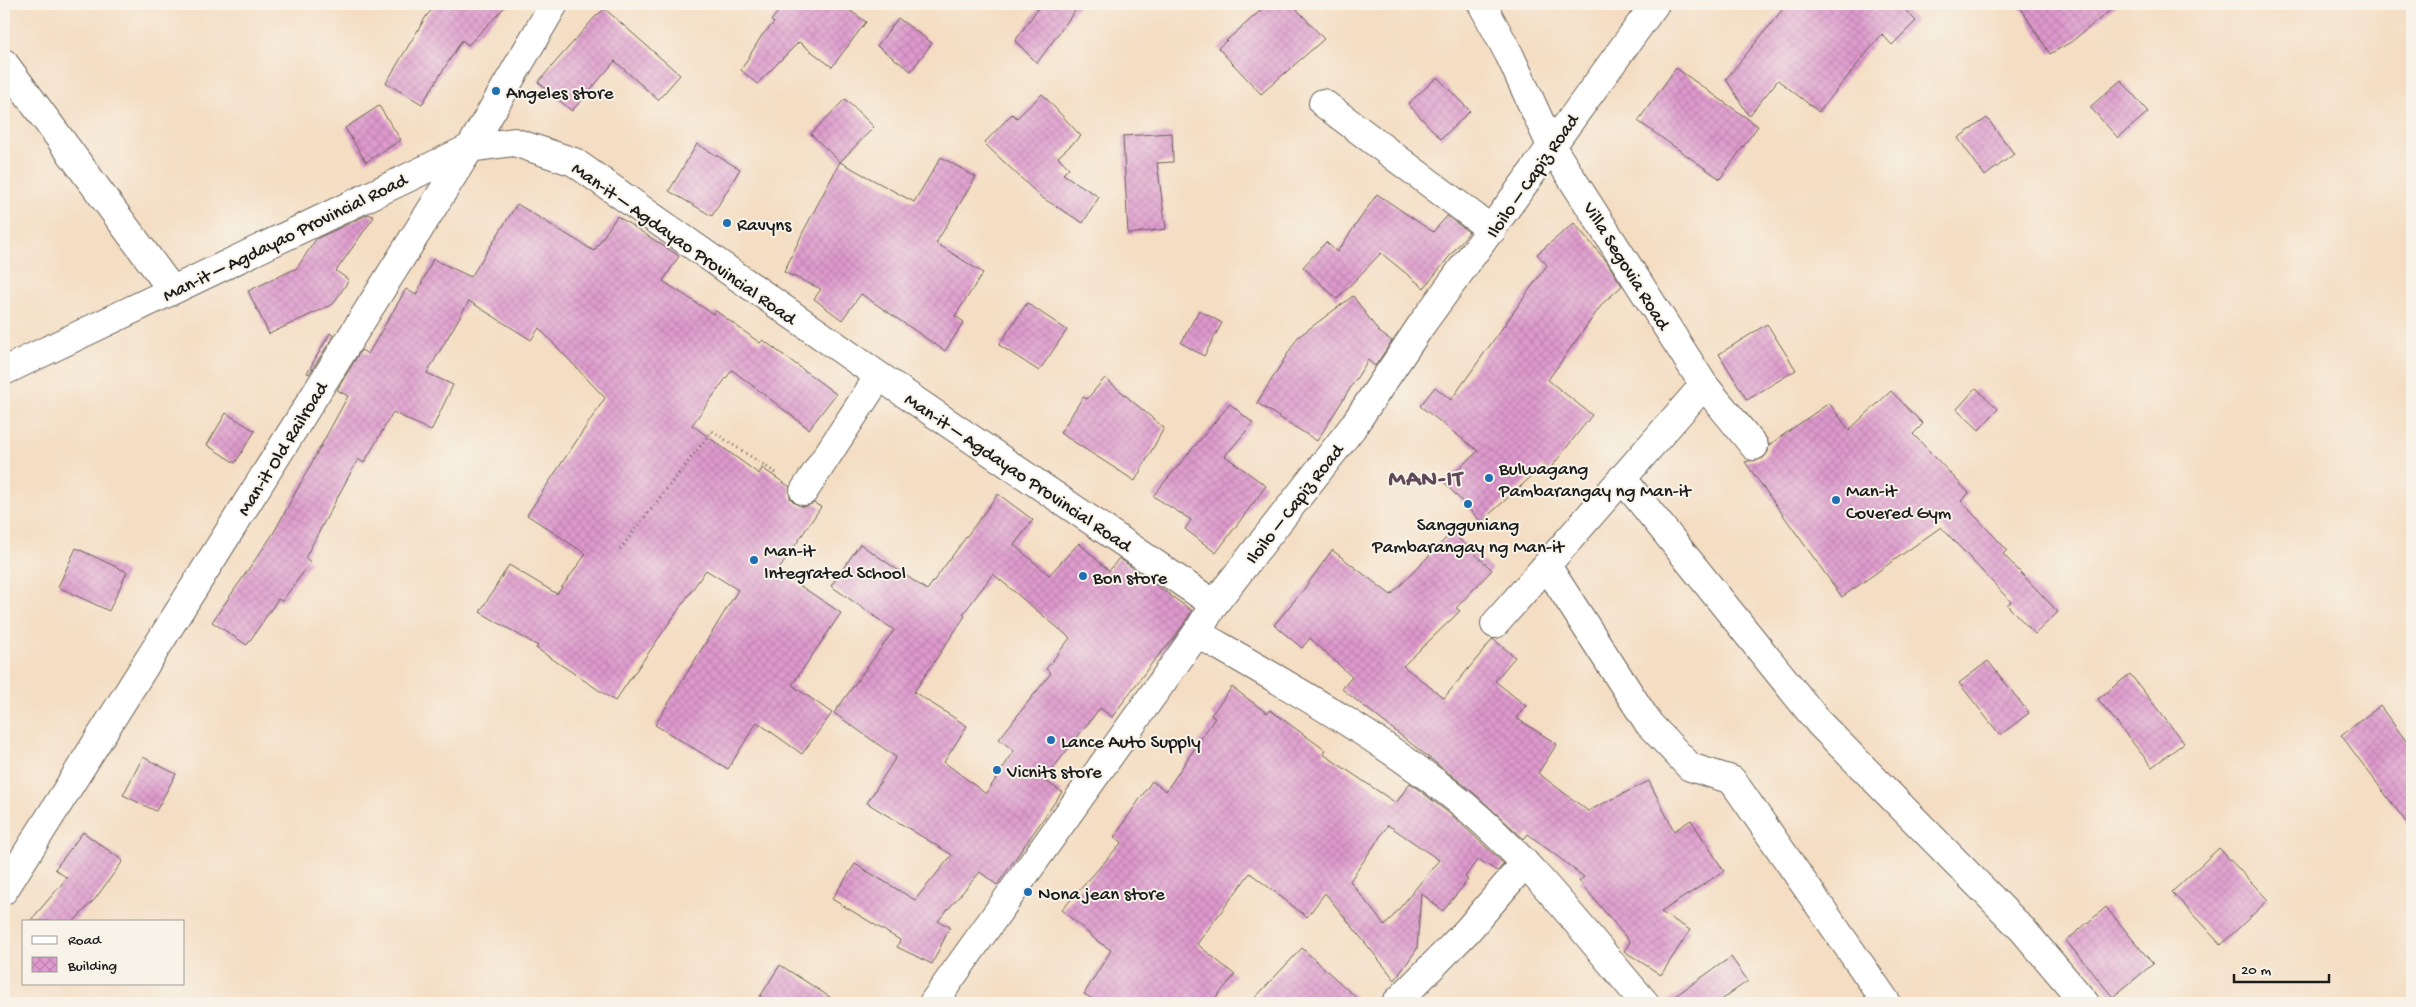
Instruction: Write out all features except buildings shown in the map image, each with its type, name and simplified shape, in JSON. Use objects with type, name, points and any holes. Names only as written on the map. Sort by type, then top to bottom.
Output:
[{"type":"main road","name":"Man-it Old Railroad","points":[[4,890],[470,148],[554,4]]},
{"type":"main road","name":"Villa Segovia Road","points":[[1482,4],[1510,56],[1552,146],[1704,385],[1754,446]]},
{"type":"main road","name":"Iloilo – Capiz Road","points":[[933,1003],[1197,633],[1214,604],[1352,428],[1422,324],[1655,4]]},
{"type":"main road","points":[[4,63],[172,290]]},
{"type":"main road","points":[[1323,104],[1492,230]]},
{"type":"main road","name":"Man-it – Agdayao Provincial Road","points":[[4,371],[470,148],[514,142],[574,162],[879,376],[1214,604]]},
{"type":"main road","points":[[804,491],[879,376]]},
{"type":"main road","points":[[1495,624],[1704,385]]},
{"type":"main road","points":[[1622,478],[1820,724],[2023,930],[2085,1003]]},
{"type":"main road","points":[[1547,566],[1649,724],[1690,767],[1732,780],[1887,1003]]},
{"type":"main road","points":[[1197,633],[1329,708],[1396,753],[1465,806],[1525,863],[1644,1003]]},
{"type":"main road","points":[[1396,1003],[1467,931],[1525,863]]},
{"type":"path","points":[[620,549],[712,431],[804,491]]},
{"type":"place","name":"Angeles store","points":[[496,91]]},
{"type":"place","name":"Ravyns","points":[[727,223]]},
{"type":"place","name":"Bulwagang Pambarangay ng Man-it","points":[[1489,478]]},
{"type":"place","name":"Man-it Covered Gym","points":[[1836,500]]},
{"type":"place","name":"Sangguniang Pambarangay ng Man-it","points":[[1468,504]]},
{"type":"place","name":"Man-it Integrated School","points":[[754,560]]},
{"type":"place","name":"Bon store","points":[[1083,576]]},
{"type":"place","name":"Lance Auto Supply","points":[[1051,740]]},
{"type":"place","name":"Vicnits store","points":[[997,770]]},
{"type":"place","name":"Nona jean store","points":[[1028,892]]},
{"type":"district","name":"MAN-IT","points":[[1426,477]]}]
